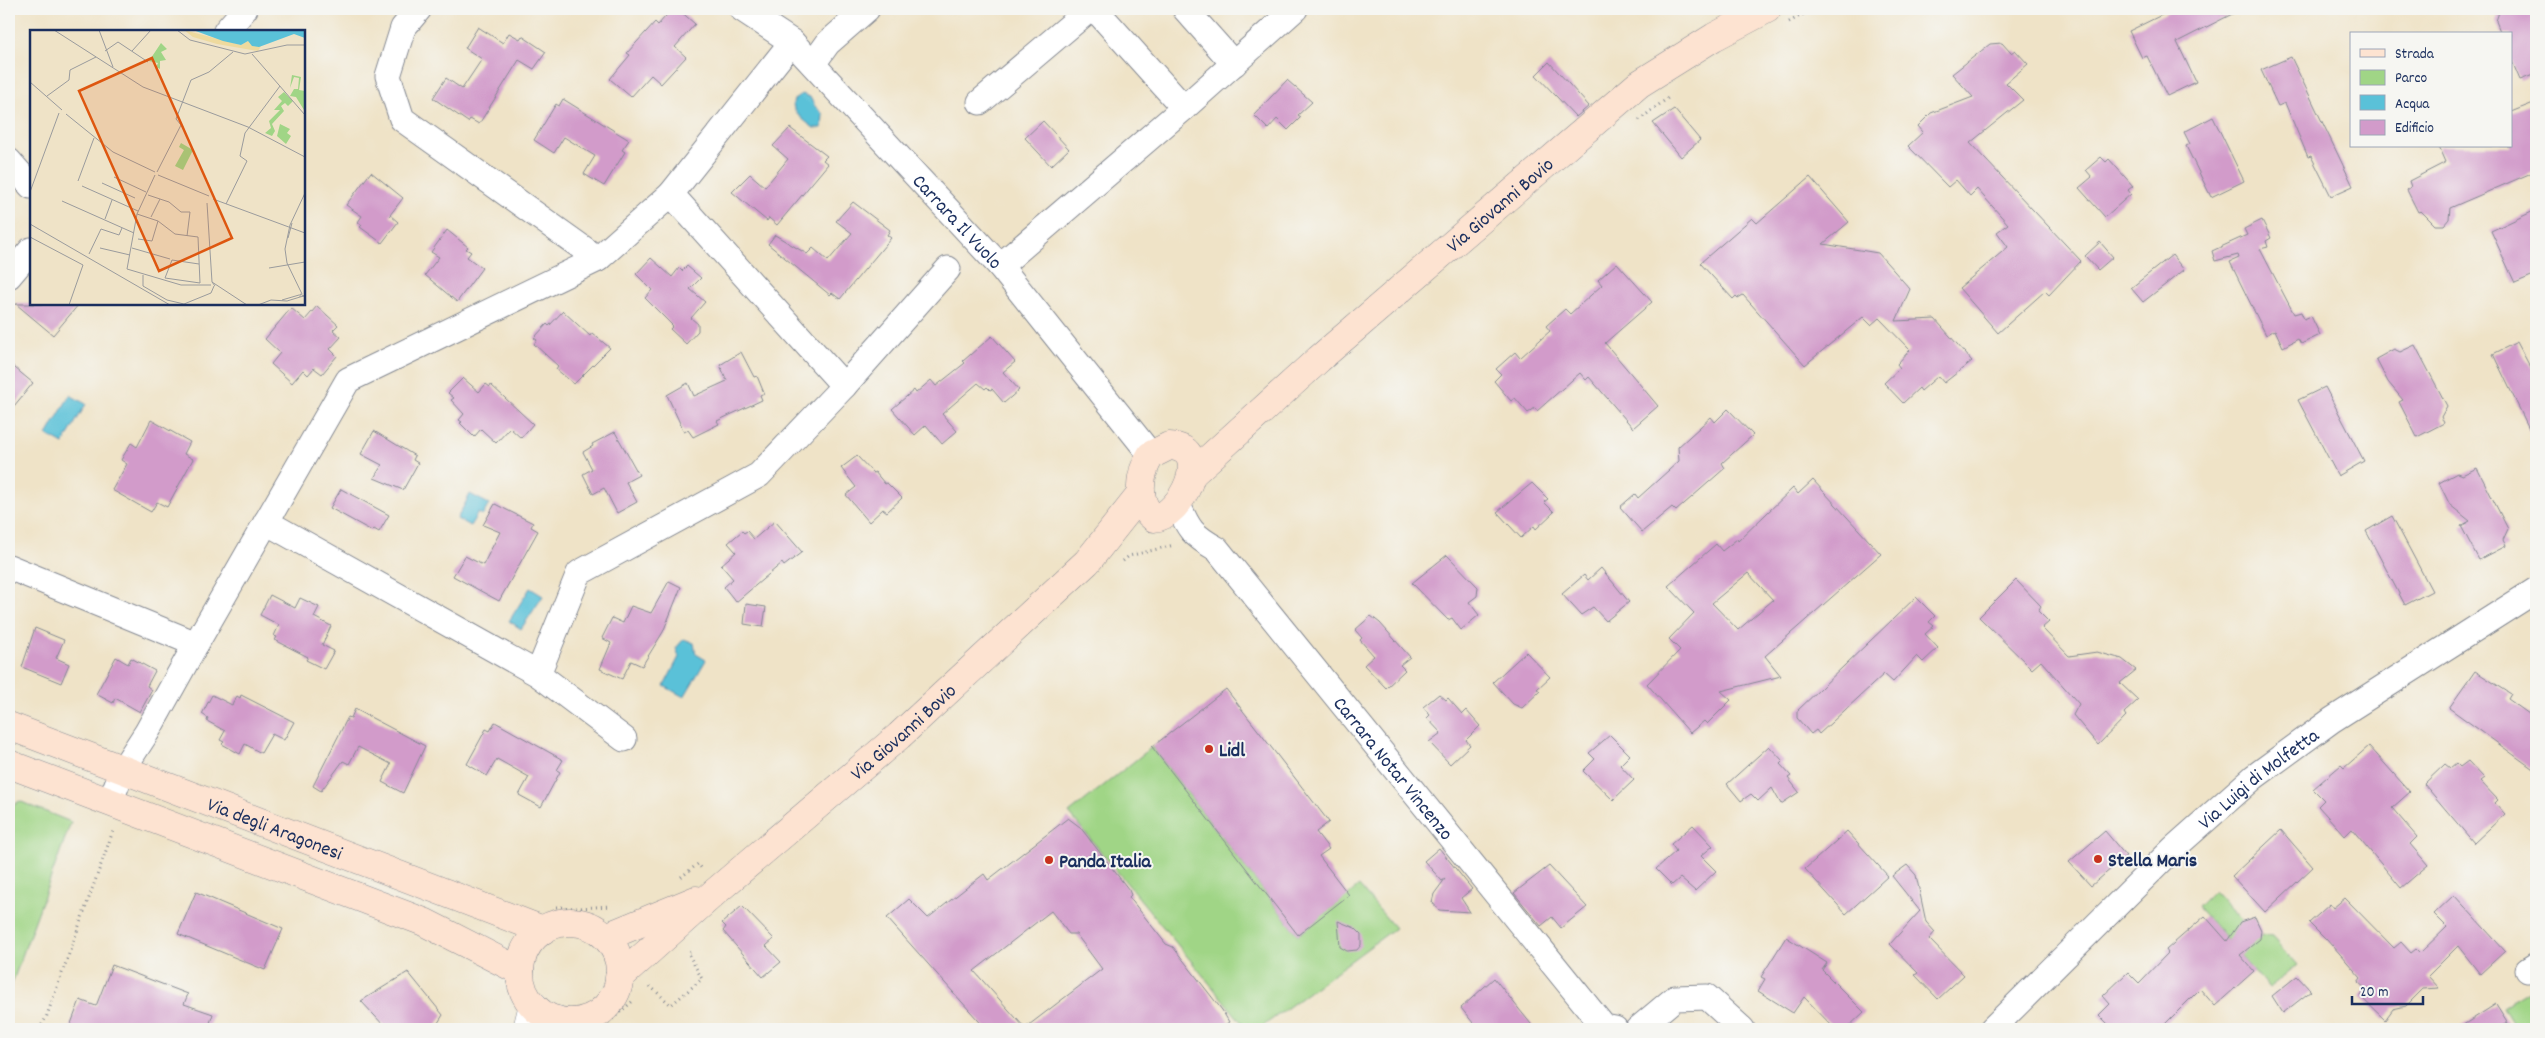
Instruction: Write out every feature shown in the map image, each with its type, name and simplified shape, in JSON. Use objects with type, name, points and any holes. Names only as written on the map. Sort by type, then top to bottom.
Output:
[{"type":"main road","name":"Via Giovanni Bovio","points":[[1192,474],[1319,359],[1639,84],[1714,37],[1768,9]]},
{"type":"main road","points":[[1178,447],[1247,424]]},
{"type":"main road","points":[[1087,562],[1154,518],[1167,515],[1177,502],[1192,474],[1192,458],[1187,452],[1178,447],[1169,446],[1151,455],[1142,476],[1140,494],[1145,508],[1154,518]]},
{"type":"main road","points":[[1087,562],[1140,494]]},
{"type":"main road","name":"Via Giovanni Bovio","points":[[520,971],[530,1017],[544,1014],[554,1025],[590,1017],[604,1008],[614,994],[628,988],[714,893],[899,736],[1087,562]]},
{"type":"main road","name":"Via degli Aragonesi","points":[[9,726],[123,769],[545,918]]},
{"type":"main road","name":"Via degli Aragonesi","points":[[9,764],[424,922],[520,971]]},
{"type":"main road","name":"Via Giovanni Bovio","points":[[628,988],[618,956],[606,937],[714,893]]},
{"type":"main road","points":[[520,971],[523,955],[545,918],[559,923],[576,922],[592,927],[606,937]]},
{"type":"street","points":[[227,30],[245,9]]},
{"type":"street","points":[[419,9],[403,28],[388,76],[402,120],[598,259]]},
{"type":"street","name":"Carrara Il Vuolo","points":[[742,9],[792,42],[1000,266],[1151,455]]},
{"type":"street","points":[[813,64],[828,43],[867,9]]},
{"type":"street","points":[[980,102],[1090,9]]},
{"type":"street","points":[[1095,9],[1184,108]]},
{"type":"street","points":[[1185,9],[1234,64]]},
{"type":"street","points":[[1000,266],[1184,108],[1295,9]]},
{"type":"street","points":[[110,802],[123,769],[147,732],[348,380],[598,259],[671,194],[792,42]]},
{"type":"street","points":[[9,161],[30,185]]},
{"type":"street","points":[[671,194],[844,386]]},
{"type":"street","points":[[9,276],[30,251]]},
{"type":"street","points":[[538,674],[579,573],[759,475],[844,386],[948,269]]},
{"type":"street","name":"Carrara Notar Vincenzo","points":[[1177,502],[1187,527],[1196,537],[1217,550],[1604,1026],[1615,1029]]},
{"type":"street","points":[[266,522],[538,674],[624,739]]},
{"type":"street","points":[[9,567],[196,644]]},
{"type":"street","name":"Via Luigi di Molfetta","points":[[1992,1029],[2174,848],[2254,776],[2332,720],[2536,590]]},
{"type":"street","points":[[1638,1029],[1675,998],[1707,997],[1742,1029]]},
{"type":"path","points":[[39,1029],[46,1018],[56,992],[113,830]]},
{"type":"path","points":[[678,879],[698,864]]},
{"type":"path","points":[[545,918],[578,908],[612,906]]},
{"type":"path","points":[[644,992],[651,985],[671,1004],[702,979],[688,953],[695,947]]},
{"type":"path","points":[[601,1029],[628,988]]},
{"type":"green space","points":[[1152,747],[1298,935],[1359,886],[1395,928],[1259,1029],[1247,1029],[1069,813]]},
{"type":"green space","points":[[19,801],[71,822],[9,992],[9,810]]},
{"type":"green space","points":[[2214,891],[2259,939],[2261,935],[2272,937],[2297,965],[2269,988],[2198,907]]},
{"type":"green space","points":[[2531,989],[2536,997],[2536,1029],[2516,1029],[2503,1006]]},
{"type":"water","points":[[802,94],[810,97],[814,105],[823,114],[822,128],[814,128],[800,117],[793,107],[793,102]]},
{"type":"water","points":[[70,395],[86,404],[63,444],[47,435]]},
{"type":"water","points":[[470,494],[489,504],[483,515],[478,513],[470,526],[457,519]]},
{"type":"water","points":[[530,588],[543,596],[521,629],[509,621]]},
{"type":"water","points":[[684,639],[694,643],[696,654],[706,660],[684,697],[664,686],[679,657],[676,648]]},
{"type":"building","points":[[672,9],[678,9],[695,24],[675,47],[686,57],[661,84],[651,75],[631,97],[610,79],[630,55],[627,53],[655,22],[658,25]]},
{"type":"building","points":[[2174,9],[2242,9],[2177,42],[2196,82],[2167,96],[2147,56],[2142,58],[2129,31]]},
{"type":"building","points":[[2500,9],[2536,9],[2536,74],[2520,80],[2512,61],[2512,32],[2500,32],[2496,21]]},
{"type":"building","points":[[478,27],[503,43],[509,33],[520,39],[522,36],[546,52],[534,69],[519,60],[479,124],[470,119],[468,122],[433,98],[446,78],[462,89],[482,59],[465,48]]},
{"type":"building","points":[[2002,43],[2011,53],[2015,50],[2028,64],[2006,83],[2023,100],[1970,143],[2081,261],[2049,295],[2045,291],[1998,333],[1959,288],[2008,247],[1997,232],[2008,224],[1977,189],[1970,196],[1956,180],[1948,187],[1908,146],[1923,132],[1918,126],[1931,113],[1973,97],[1952,74],[1990,44]]},
{"type":"building","points":[[2291,57],[2353,186],[2331,196],[2311,156],[2308,157],[2285,103],[2278,106],[2261,70]]},
{"type":"building","points":[[1549,62],[1589,106],[1576,117],[1536,75]]},
{"type":"building","points":[[1287,80],[1312,102],[1298,115],[1301,117],[1288,130],[1277,119],[1268,129],[1254,115]]},
{"type":"building","points":[[563,99],[629,140],[622,150],[625,152],[604,186],[584,174],[595,156],[564,137],[554,153],[534,140],[556,104],[559,106]]},
{"type":"building","points":[[2536,102],[2536,171],[2450,208],[2449,219],[2444,225],[2435,225],[2421,211],[2418,212],[2407,190],[2411,187],[2409,181],[2446,162],[2440,148],[2512,148],[2512,112]]},
{"type":"building","points":[[1674,109],[1700,140],[1681,157],[1653,123]]},
{"type":"building","points":[[2213,117],[2244,181],[2211,197],[2186,146],[2190,144],[2184,132]]},
{"type":"building","points":[[1043,121],[1069,149],[1051,166],[1025,138]]},
{"type":"building","points":[[790,128],[827,156],[823,160],[828,164],[777,225],[769,218],[767,221],[732,192],[750,174],[765,187],[788,159],[773,146]]},
{"type":"building","points":[[2101,157],[2106,162],[2109,159],[2133,186],[2128,190],[2131,194],[2105,217],[2079,188],[2092,177],[2086,170]]},
{"type":"building","points":[[371,172],[403,198],[390,215],[398,222],[382,243],[360,227],[362,225],[358,222],[362,216],[346,205]]},
{"type":"building","points":[[1810,177],[1849,222],[1823,244],[1878,253],[1910,289],[1896,321],[1935,319],[1972,361],[1944,383],[1938,376],[1921,391],[1919,388],[1903,403],[1884,383],[1900,368],[1897,364],[1910,350],[1879,318],[1871,325],[1863,317],[1805,365],[1743,295],[1738,298],[1736,296],[1733,299],[1700,263],[1752,218],[1757,223]]},
{"type":"building","points":[[853,202],[890,230],[887,235],[891,238],[840,299],[832,293],[830,295],[768,244],[775,235],[807,254],[813,248],[828,261],[852,233],[836,221]]},
{"type":"building","points":[[2536,210],[2536,274],[2515,283],[2491,231]]},
{"type":"building","points":[[2262,220],[2271,238],[2266,241],[2268,247],[2260,249],[2294,314],[2301,312],[2304,319],[2311,316],[2320,335],[2301,344],[2298,339],[2283,347],[2275,330],[2266,335],[2230,262],[2239,258],[2238,255],[2215,261],[2212,251],[2247,235],[2244,229]]},
{"type":"building","points":[[447,230],[468,247],[466,249],[471,252],[467,257],[482,268],[457,302],[425,275],[439,257],[431,252]]},
{"type":"building","points":[[2100,242],[2113,257],[2098,270],[2085,256]]},
{"type":"building","points":[[2172,255],[2184,270],[2143,302],[2131,288]]},
{"type":"building","points":[[651,258],[672,277],[679,268],[682,271],[687,266],[701,278],[690,289],[705,302],[691,318],[698,324],[698,331],[686,344],[670,329],[673,326],[645,298],[652,290],[636,274]]},
{"type":"building","points":[[1617,263],[1652,302],[1605,343],[1658,406],[1633,428],[1589,377],[1586,380],[1580,373],[1537,411],[1535,408],[1528,413],[1515,398],[1511,401],[1494,381],[1501,374],[1496,369],[1515,352],[1520,358],[1550,331],[1546,326],[1565,309],[1570,314],[1602,285],[1598,280]]},
{"type":"building","points":[[16,304],[78,305],[53,335]]},
{"type":"building","points":[[317,306],[338,325],[333,330],[341,337],[330,349],[337,356],[322,374],[314,368],[308,375],[303,370],[292,383],[271,364],[280,353],[265,339],[291,308],[305,320]]},
{"type":"building","points":[[563,311],[590,336],[592,333],[610,348],[574,384],[556,369],[558,366],[534,344],[537,340],[534,338]]},
{"type":"building","points":[[992,336],[1015,362],[1003,372],[1019,390],[1004,403],[992,389],[990,390],[987,387],[985,389],[978,383],[942,414],[957,431],[942,444],[926,425],[915,435],[892,409],[914,390],[916,393],[931,380],[936,386],[965,363],[963,361]]},
{"type":"building","points":[[2517,342],[2536,378],[2536,443],[2493,354]]},
{"type":"building","points":[[2415,345],[2447,406],[2441,417],[2444,423],[2417,437],[2399,402],[2403,400],[2388,382],[2376,359],[2394,349],[2400,352]]},
{"type":"building","points":[[741,352],[754,377],[757,376],[764,393],[760,395],[762,400],[717,421],[719,424],[693,437],[688,430],[684,432],[667,395],[688,383],[694,396],[727,381],[720,365]]},
{"type":"building","points":[[9,363],[33,383],[9,412]]},
{"type":"building","points":[[463,378],[479,392],[486,384],[490,387],[491,385],[533,424],[521,438],[510,428],[496,443],[481,429],[474,437],[460,423],[462,422],[459,420],[464,414],[451,400],[454,398],[448,393]]},
{"type":"building","points":[[2325,387],[2364,461],[2338,476],[2298,400]]},
{"type":"building","points":[[1728,409],[1753,435],[1722,463],[1725,468],[1676,511],[1672,507],[1642,532],[1620,507],[1635,494],[1638,498],[1679,461],[1678,447],[1711,417],[1715,422]]},
{"type":"building","points":[[151,420],[190,442],[184,454],[193,459],[167,507],[157,502],[151,512],[112,490],[127,464],[121,460],[131,443],[137,447]]},
{"type":"building","points":[[374,431],[415,456],[413,460],[418,463],[403,490],[374,478],[382,465],[361,454]]},
{"type":"building","points":[[615,432],[639,475],[626,482],[637,502],[617,513],[604,488],[593,494],[583,474],[592,469],[583,452],[593,446],[592,444]]},
{"type":"building","points":[[857,456],[873,473],[875,472],[885,484],[887,483],[902,498],[887,512],[883,509],[869,522],[846,495],[856,487],[841,468]]},
{"type":"building","points":[[2477,468],[2508,529],[2503,540],[2506,546],[2479,560],[2461,526],[2470,521],[2450,505],[2439,483],[2457,473],[2462,475]]},
{"type":"building","points":[[1813,480],[1881,554],[1765,656],[1781,676],[1721,691],[1731,700],[1707,724],[1704,721],[1690,733],[1647,684],[1680,650],[1669,639],[1694,613],[1668,586],[1716,544],[1722,551],[1737,539],[1738,541],[1793,488],[1798,494]],"holes":[[[1748,573],[1773,600],[1738,630],[1712,603]]]},
{"type":"building","points":[[1532,483],[1548,499],[1544,502],[1554,512],[1536,529],[1534,526],[1521,538],[1497,512]]},
{"type":"building","points":[[341,489],[389,515],[379,532],[374,529],[372,531],[330,508]]},
{"type":"building","points":[[495,504],[533,523],[531,527],[538,531],[499,601],[453,576],[465,556],[483,565],[500,532],[483,525]]},
{"type":"building","points":[[2392,516],[2432,591],[2405,605],[2366,531]]},
{"type":"building","points":[[775,521],[802,552],[784,566],[782,563],[736,602],[724,587],[733,579],[721,565],[736,552],[728,543],[742,531],[744,533],[747,531],[754,539]]},
{"type":"building","points":[[1447,555],[1478,587],[1477,596],[1469,602],[1479,615],[1461,630],[1452,618],[1448,620],[1412,583]]},
{"type":"building","points":[[1601,568],[1629,602],[1606,621],[1593,607],[1581,615],[1562,594],[1584,575],[1588,580]]},
{"type":"building","points":[[2016,580],[2041,606],[2038,611],[2049,622],[2042,628],[2069,656],[2097,652],[2122,659],[2136,670],[2120,683],[2138,700],[2124,713],[2126,716],[2098,745],[2073,715],[2079,704],[2041,661],[2032,669],[1979,617]]},
{"type":"building","points":[[669,581],[681,587],[663,632],[642,666],[631,661],[622,679],[600,669],[611,643],[602,638],[612,618],[623,623],[631,606],[651,613]]},
{"type":"building","points":[[270,595],[295,608],[300,598],[319,607],[314,617],[331,626],[322,645],[334,651],[324,669],[306,660],[308,657],[275,640],[277,637],[274,636],[279,625],[260,615]]},
{"type":"building","points":[[1916,597],[1935,616],[1929,622],[1934,626],[1925,634],[1938,648],[1923,662],[1917,656],[1893,682],[1884,674],[1819,734],[1816,730],[1811,734],[1797,718],[1797,711]]},
{"type":"building","points":[[746,604],[766,607],[763,627],[744,624]]},
{"type":"building","points":[[1371,616],[1380,623],[1410,657],[1400,665],[1405,670],[1386,688],[1364,665],[1374,656],[1360,640],[1362,638],[1355,630]]},
{"type":"building","points":[[35,628],[64,640],[56,658],[69,664],[61,683],[22,667]]},
{"type":"building","points":[[1526,652],[1550,677],[1537,689],[1540,691],[1522,708],[1513,704],[1493,682]]},
{"type":"building","points":[[116,657],[128,664],[131,658],[155,671],[147,686],[152,690],[140,712],[115,698],[113,703],[96,694]]},
{"type":"building","points":[[2475,671],[2511,694],[2508,699],[2536,719],[2536,771],[2449,708]]},
{"type":"building","points":[[1226,689],[1329,822],[1316,832],[1329,849],[1319,856],[1349,895],[1298,935],[1152,747]]},
{"type":"building","points":[[1439,694],[1446,700],[1448,698],[1462,714],[1466,710],[1480,726],[1466,740],[1470,745],[1450,764],[1429,742],[1441,733],[1427,718],[1430,715],[1423,707]]},
{"type":"building","points":[[212,695],[232,705],[237,696],[240,698],[241,695],[294,722],[284,740],[272,734],[261,753],[245,744],[240,754],[222,744],[224,742],[220,740],[225,731],[207,721],[208,718],[202,714]]},
{"type":"building","points":[[355,709],[425,746],[403,793],[382,782],[391,764],[358,747],[349,764],[343,761],[321,791],[313,786],[348,717],[351,718]]},
{"type":"building","points":[[495,722],[563,760],[557,770],[560,772],[541,807],[519,795],[529,777],[497,759],[487,776],[467,764],[486,729],[490,731]]},
{"type":"building","points":[[1610,735],[1630,755],[1620,765],[1634,780],[1613,800],[1583,771],[1595,759],[1589,753]]},
{"type":"building","points":[[1769,746],[1783,761],[1780,764],[1791,776],[1788,778],[1799,792],[1781,804],[1772,788],[1758,801],[1751,794],[1741,801],[1727,784]]},
{"type":"building","points":[[2369,746],[2410,792],[2392,808],[2417,837],[2410,844],[2428,865],[2401,888],[2352,829],[2345,836],[2318,806],[2324,800],[2313,789],[2341,765],[2344,768]]},
{"type":"building","points":[[2468,761],[2484,778],[2480,781],[2498,800],[2495,803],[2505,814],[2474,843],[2424,784],[2445,764],[2450,768],[2456,763],[2460,767]]},
{"type":"building","points":[[1068,818],[1080,827],[1129,890],[1131,895],[1129,897],[1166,944],[1173,947],[1222,1010],[1229,1022],[1219,1029],[986,1029],[887,918],[909,899],[928,918],[984,874],[988,880]],"holes":[[[1051,911],[1069,934],[1076,934],[1102,969],[1025,1028],[974,971]]]},
{"type":"building","points":[[1693,825],[1713,846],[1701,856],[1716,871],[1695,891],[1680,878],[1672,885],[1656,869],[1676,851],[1671,844]]},
{"type":"building","points":[[2281,830],[2313,867],[2265,912],[2232,876]]},
{"type":"building","points":[[1847,831],[1888,876],[1846,914],[1805,869]]},
{"type":"building","name":"Stella Maris","points":[[2105,831],[2126,856],[2091,886],[2069,862]]},
{"type":"building","points":[[1439,848],[1472,889],[1461,898],[1470,912],[1439,910],[1432,902],[1434,894],[1445,879],[1442,881],[1424,861]]},
{"type":"building","points":[[1907,865],[1916,875],[1926,922],[1935,932],[1929,939],[1964,975],[1938,999],[1915,975],[1918,973],[1890,944],[1920,911],[1892,876]]},
{"type":"building","points":[[1549,866],[1587,907],[1561,928],[1552,917],[1541,926],[1514,893]]},
{"type":"building","points":[[196,892],[283,929],[265,970],[178,934]]},
{"type":"building","points":[[2454,895],[2505,951],[2480,974],[2458,946],[2428,976],[2439,988],[2423,989],[2406,1006],[2393,1009],[2385,1020],[2360,996],[2366,989],[2358,982],[2361,978],[2326,938],[2309,923],[2330,904],[2333,908],[2345,898],[2394,948],[2401,942],[2411,953],[2416,949],[2420,953],[2447,927],[2434,914]]},
{"type":"building","points":[[742,906],[774,939],[766,946],[781,962],[763,977],[723,931],[726,927],[722,923]]},
{"type":"building","points":[[2205,916],[2227,941],[2240,922],[2255,917],[2261,930],[2260,939],[2240,955],[2254,971],[2215,1006],[2200,989],[2160,1029],[2113,1029],[2099,1015],[2110,1004],[2103,996],[2128,972],[2139,983],[2168,953],[2166,950]]},
{"type":"building","points":[[1338,921],[1355,928],[1361,934],[1361,945],[1357,950],[1347,951],[1340,947]]},
{"type":"building","points":[[1786,937],[1827,963],[1822,970],[1864,1012],[1846,1029],[1835,1029],[1804,997],[1793,1013],[1758,991],[1765,979],[1761,977]]},
{"type":"building","points":[[112,965],[188,994],[184,1004],[213,1014],[208,1029],[69,1029],[80,1000],[96,1006]]},
{"type":"building","points":[[408,972],[443,1015],[434,1029],[387,1029],[361,1001]]},
{"type":"building","points":[[2297,976],[2311,991],[2283,1013],[2272,996]]},
{"type":"building","points":[[1494,978],[1535,1029],[1478,1029],[1461,1008]]},
{"type":"building","points":[[2496,1004],[2508,1023],[2497,1029],[2457,1029]]},
{"type":"place","name":"Lidl","points":[[1209,749]]},
{"type":"place","name":"Stella Maris","points":[[2098,859]]},
{"type":"place","name":"Panda Italia","points":[[1049,860]]}]
